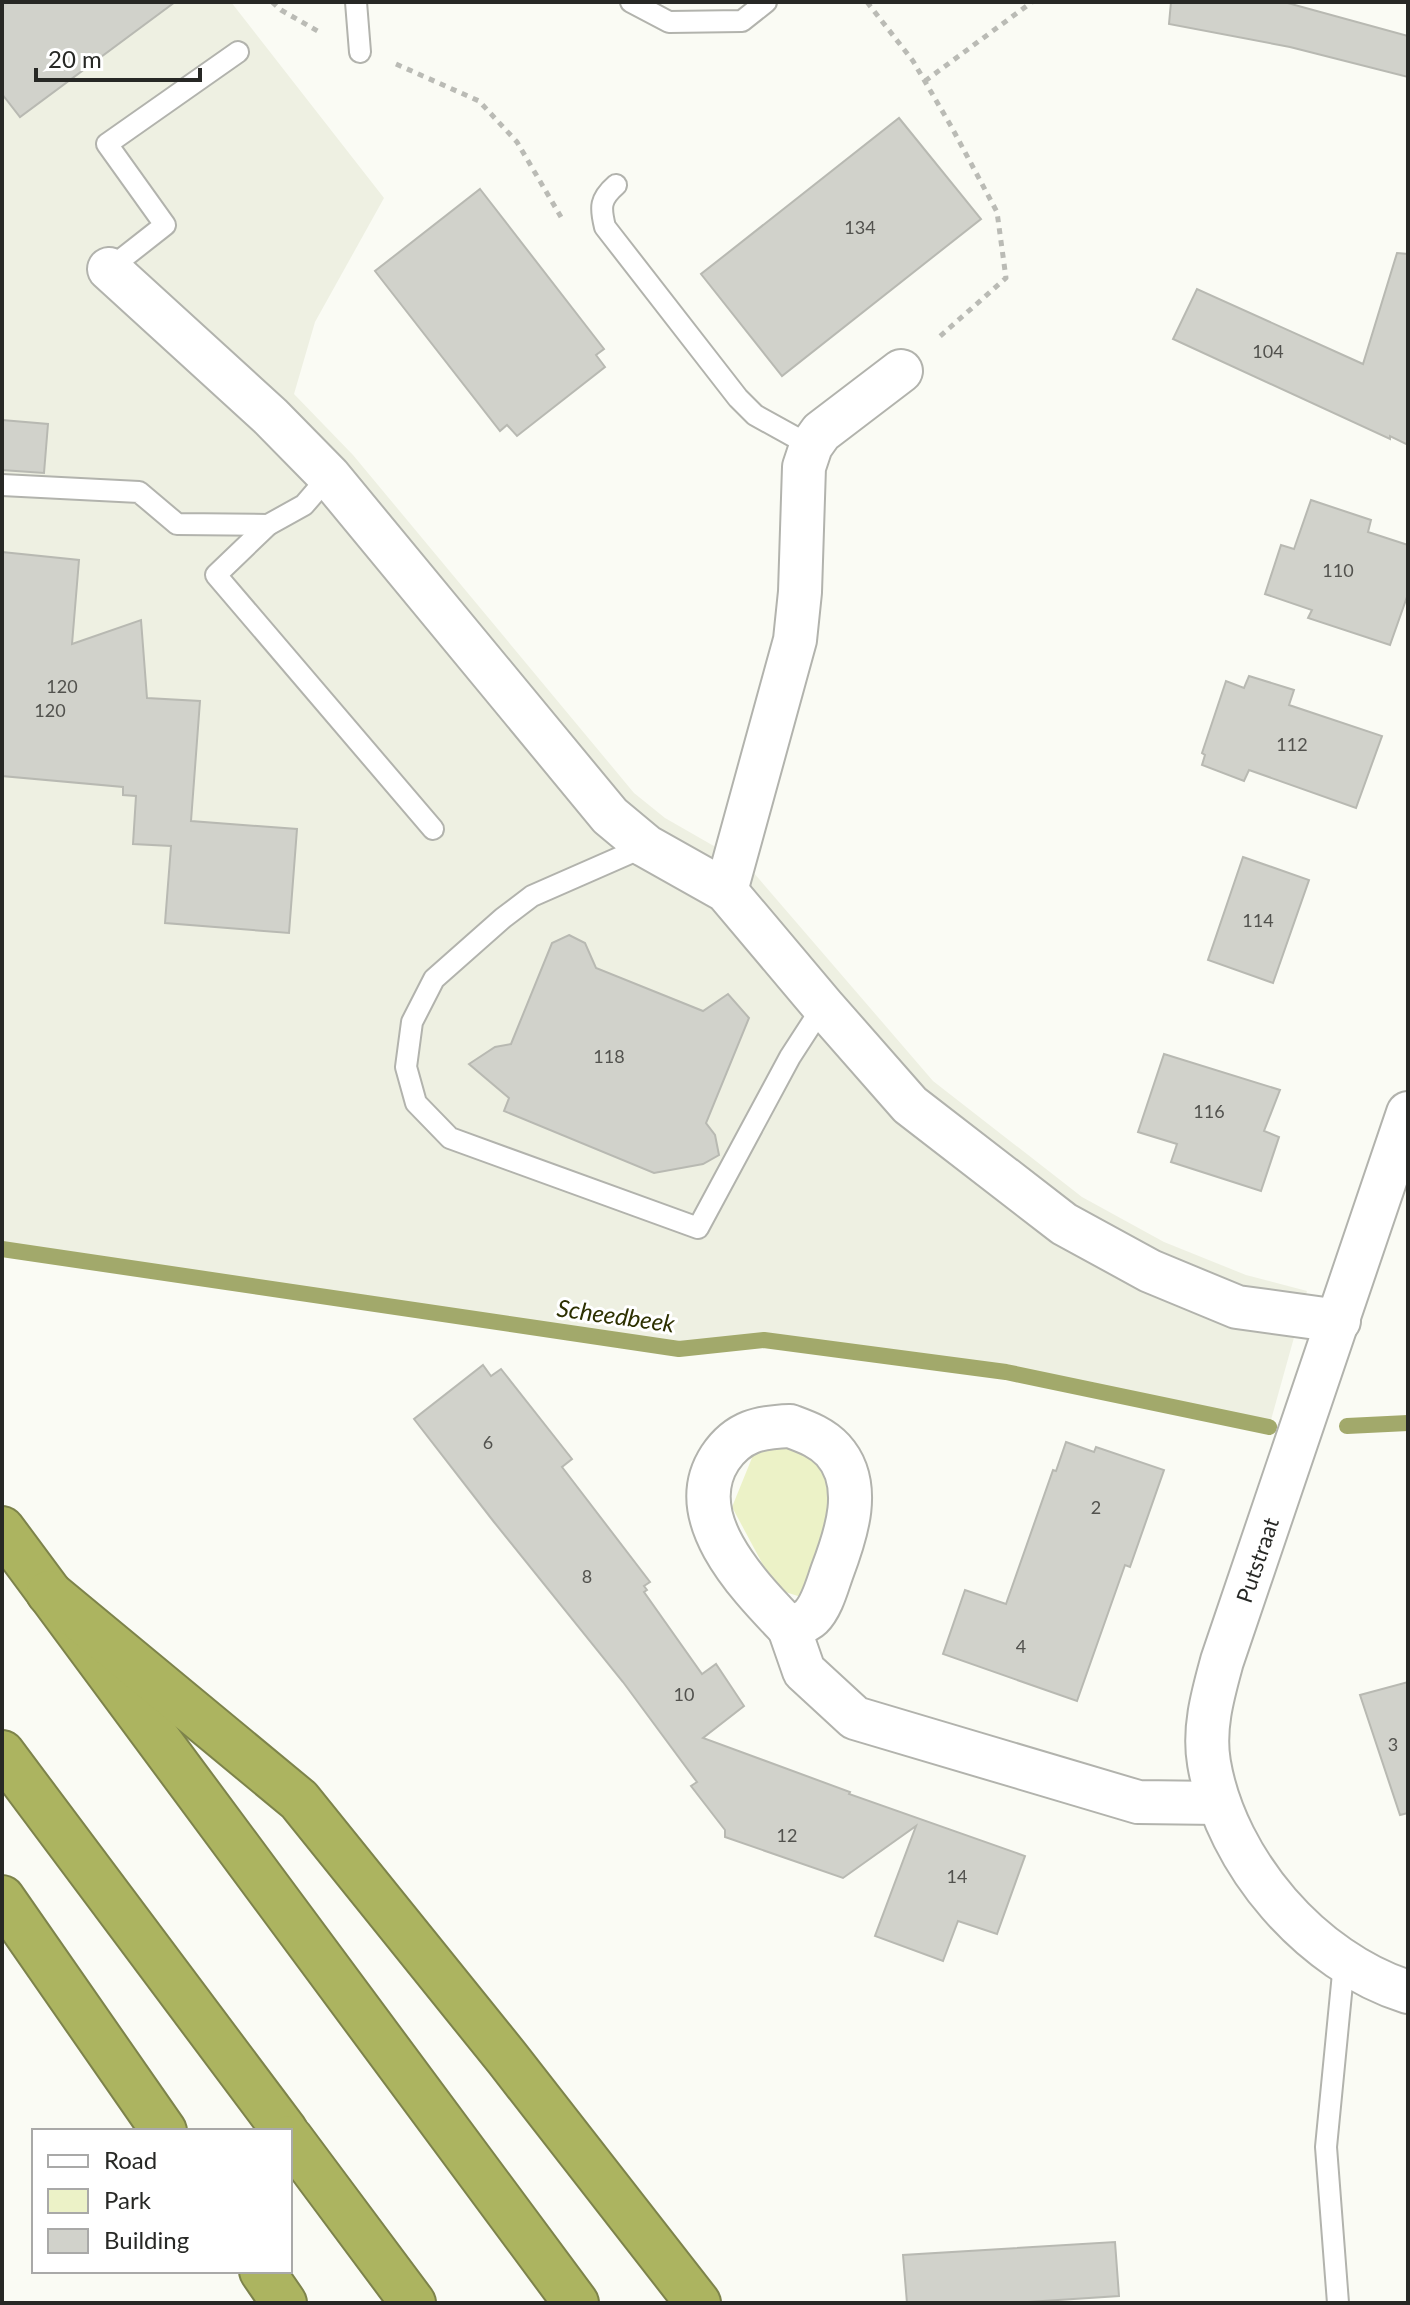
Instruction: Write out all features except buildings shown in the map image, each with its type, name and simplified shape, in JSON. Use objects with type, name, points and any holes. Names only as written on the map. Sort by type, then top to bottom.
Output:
[{"type":"highway","points":[[2,1529],[576,2303]]},
{"type":"highway","points":[[49,1593],[299,1800],[507,2058],[698,2303]]},
{"type":"highway","points":[[2,1753],[284,2129]]},
{"type":"highway","points":[[2,1898],[163,2129]]},
{"type":"highway","points":[[292,2141],[413,2303]]},
{"type":"highway","points":[[263,2273],[284,2303]]},
{"type":"street","points":[[109,269],[270,416],[329,476],[610,816],[646,846],[726,891],[910,1105],[1064,1224],[1150,1271],[1237,1307],[1339,1321]]},
{"type":"street","points":[[726,891],[795,640],[800,592],[804,467],[811,446],[821,432],[901,371]]},
{"type":"street","name":"Putstraat","points":[[1408,1113],[1222,1661],[1209,1709],[1208,1761],[1219,1803],[1241,1850],[1266,1889],[1303,1930],[1344,1963],[1388,1986],[1408,1992]]},
{"type":"street","points":[[789,1628],[811,1617],[823,1598],[844,1542],[850,1486],[833,1450],[813,1435],[790,1426],[763,1427],[740,1436],[726,1448],[712,1469],[707,1490],[709,1515],[720,1540],[749,1587],[789,1628],[804,1671],[855,1718],[1138,1802],[1219,1803]]},
{"type":"lane","points":[[356,2],[360,52]]},
{"type":"lane","points":[[631,2],[669,22],[742,21],[766,2]]},
{"type":"lane","points":[[109,269],[165,225],[107,144],[238,52]]},
{"type":"lane","points":[[616,185],[605,194],[601,211],[605,227],[738,398],[755,415],[811,446]]},
{"type":"lane","points":[[329,476],[304,505],[268,525],[216,575],[433,829]]},
{"type":"lane","points":[[2,485],[139,492],[177,524],[268,525]]},
{"type":"lane","points":[[646,846],[532,896],[434,979],[412,1022],[406,1067],[416,1103],[450,1138],[698,1228],[790,1057],[823,1006]]},
{"type":"lane","points":[[1338,2303],[1326,2147],[1344,1963]]},
{"type":"path","points":[[272,2],[341,46],[407,67],[479,101],[517,142],[562,218]]},
{"type":"path","points":[[867,2],[913,61],[997,212],[1006,278],[901,371]]},
{"type":"path","points":[[925,81],[1032,2]]},
{"type":"shaded area","points":[[2,2],[231,2],[384,198],[315,322],[294,394],[353,455],[634,793],[665,818],[747,865],[933,1081],[1082,1197],[1164,1242],[1246,1275],[1307,1291],[1269,1427],[1006,1372],[764,1340],[679,1349],[2,1249]]},
{"type":"green space","points":[[783,1443],[831,1470],[830,1536],[801,1597],[776,1589],[732,1507],[756,1448]]},
{"type":"waterway","name":"Scheedbeek","points":[[2,1249],[679,1349],[764,1340],[1006,1372],[1269,1427]]},
{"type":"waterway","name":"Scheedbeek","points":[[1347,1426],[1408,1423]]}]
